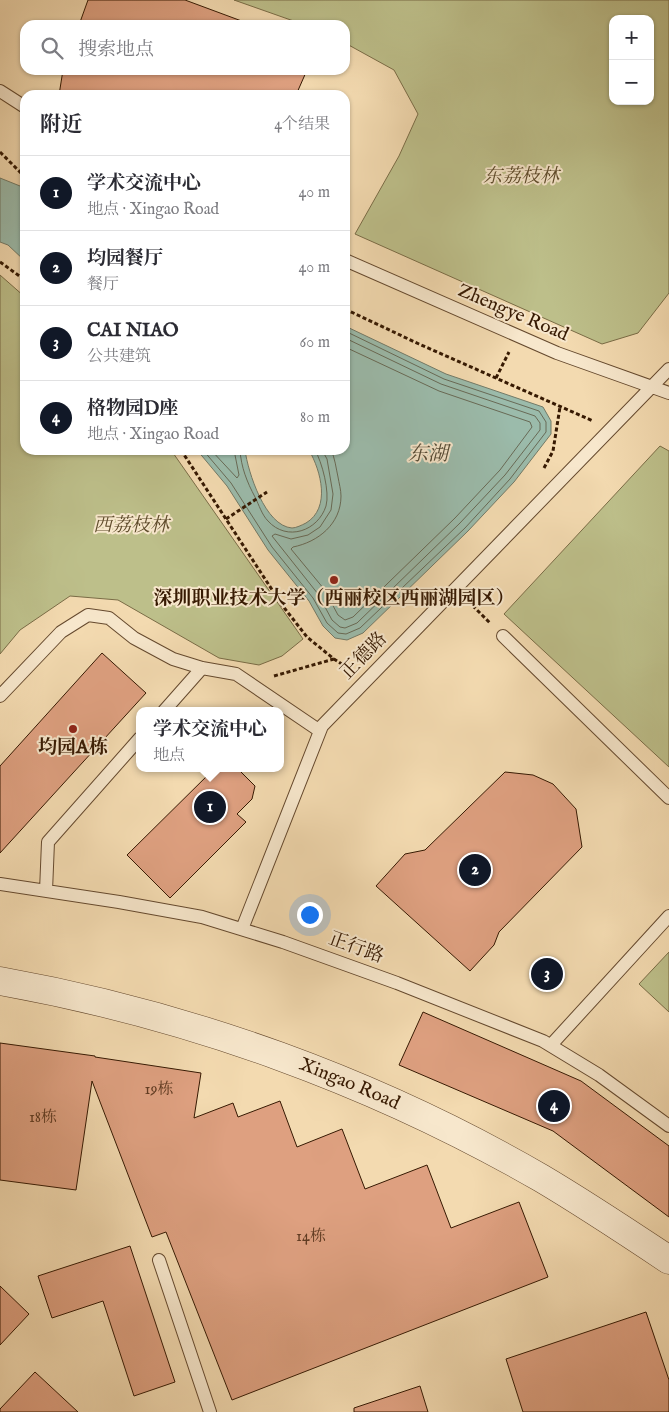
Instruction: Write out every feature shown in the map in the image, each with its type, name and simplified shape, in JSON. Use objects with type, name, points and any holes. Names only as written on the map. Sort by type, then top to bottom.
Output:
[{"type":"street","name":"Xingao Road","points":[[0,981],[41,988],[190,1026],[263,1050],[335,1078],[431,1120],[541,1178],[607,1218],[669,1260]]},
{"type":"lane","points":[[0,91],[20,104]]},
{"type":"lane","name":"Zhengye Road","points":[[350,262],[557,353],[669,393]]},
{"type":"lane","name":"正德路","points":[[242,929],[322,726],[669,369]]},
{"type":"lane","points":[[0,696],[61,632],[88,615],[109,618],[134,638],[173,659],[202,668],[236,674],[320,731]]},
{"type":"lane","points":[[503,636],[669,798]]},
{"type":"lane","points":[[168,707],[202,668]]},
{"type":"lane","points":[[46,891],[48,842],[136,743]]},
{"type":"lane","name":"正行路","points":[[0,884],[202,917],[283,942],[543,1041],[599,1075],[669,1126]]},
{"type":"lane","points":[[551,1045],[669,916]]},
{"type":"lane","points":[[158,1260],[210,1412]]},
{"type":"path","points":[[0,152],[20,172]]},
{"type":"path","points":[[0,262],[20,276]]},
{"type":"path","points":[[350,311],[611,429]]},
{"type":"path","points":[[496,378],[517,336]]},
{"type":"path","points":[[540,476],[553,450],[560,407]]},
{"type":"path","points":[[184,455],[282,605],[307,637],[334,659],[367,680]]},
{"type":"path","points":[[226,519],[266,492]]},
{"type":"path","points":[[456,589],[503,636]]},
{"type":"path","points":[[249,683],[334,659]]},
{"type":"path","points":[[349,669],[356,662]]},
{"type":"green space","name":"东荔枝林","points":[[234,0],[669,0],[669,293],[638,333],[602,344],[355,234],[399,156],[418,114],[394,70],[350,46],[350,20],[291,20]]},
{"type":"green space","name":"西荔枝林","points":[[0,275],[20,293],[20,455],[174,455],[303,639],[282,656],[259,665],[219,658],[118,600],[70,596],[20,630],[0,654]]},
{"type":"green space","points":[[660,446],[669,451],[669,767],[504,614]]},
{"type":"green space","points":[[669,952],[669,1012],[639,984]]},
{"type":"water","points":[[0,178],[20,186],[20,256],[8,245],[0,242]]},
{"type":"water","name":"东湖","points":[[350,328],[446,374],[543,407],[551,421],[551,434],[514,482],[468,531],[363,633],[347,640],[335,638],[323,626],[309,601],[268,550],[227,486],[201,455],[246,455],[254,484],[266,508],[282,525],[292,528],[306,523],[319,508],[321,499],[320,478],[311,455],[350,455]]},
{"type":"building","points":[[88,0],[185,0],[239,20],[81,20]]},
{"type":"building","points":[[62,75],[305,75],[298,90],[60,90]]},
{"type":"building","name":"均园A栋","points":[[102,653],[146,693],[0,853],[0,766]]},
{"type":"building","points":[[211,772],[241,772],[255,786],[252,799],[237,814],[246,822],[170,898],[127,855]]},
{"type":"building","points":[[505,772],[533,775],[553,784],[576,809],[582,847],[499,932],[494,945],[470,971],[376,886],[405,854],[425,850]]},
{"type":"building","points":[[423,1012],[581,1081],[669,1146],[669,1217],[553,1131],[399,1065]]},
{"type":"building","points":[[0,1043],[201,1073],[194,1118],[233,1103],[238,1117],[280,1101],[297,1147],[342,1129],[365,1189],[427,1165],[451,1228],[519,1202],[548,1277],[232,1400],[166,1232],[152,1237],[92,1081],[76,1190],[0,1180]]},
{"type":"building","points":[[130,1246],[175,1382],[134,1396],[103,1301],[52,1318],[38,1276]]},
{"type":"building","points":[[0,1286],[29,1314],[0,1345]]},
{"type":"building","points":[[646,1312],[669,1380],[669,1412],[523,1412],[506,1359]]},
{"type":"building","points":[[35,1372],[78,1412],[0,1412],[0,1409]]},
{"type":"building","points":[[420,1386],[428,1412],[354,1412],[354,1408]]},
{"type":"place","name":"深圳职业技术大学（西丽校区西丽湖园区）","points":[[334,580]]},
{"type":"place","name":"均园A栋","points":[[73,729]]},
{"type":"place","name":"学术交流中心","points":[[210,807]]},
{"type":"place","name":"均园餐厅","points":[[475,870]]},
{"type":"place","name":"CAI NIAO","points":[[547,974]]},
{"type":"place","name":"格物园D座","points":[[554,1106]]}]
